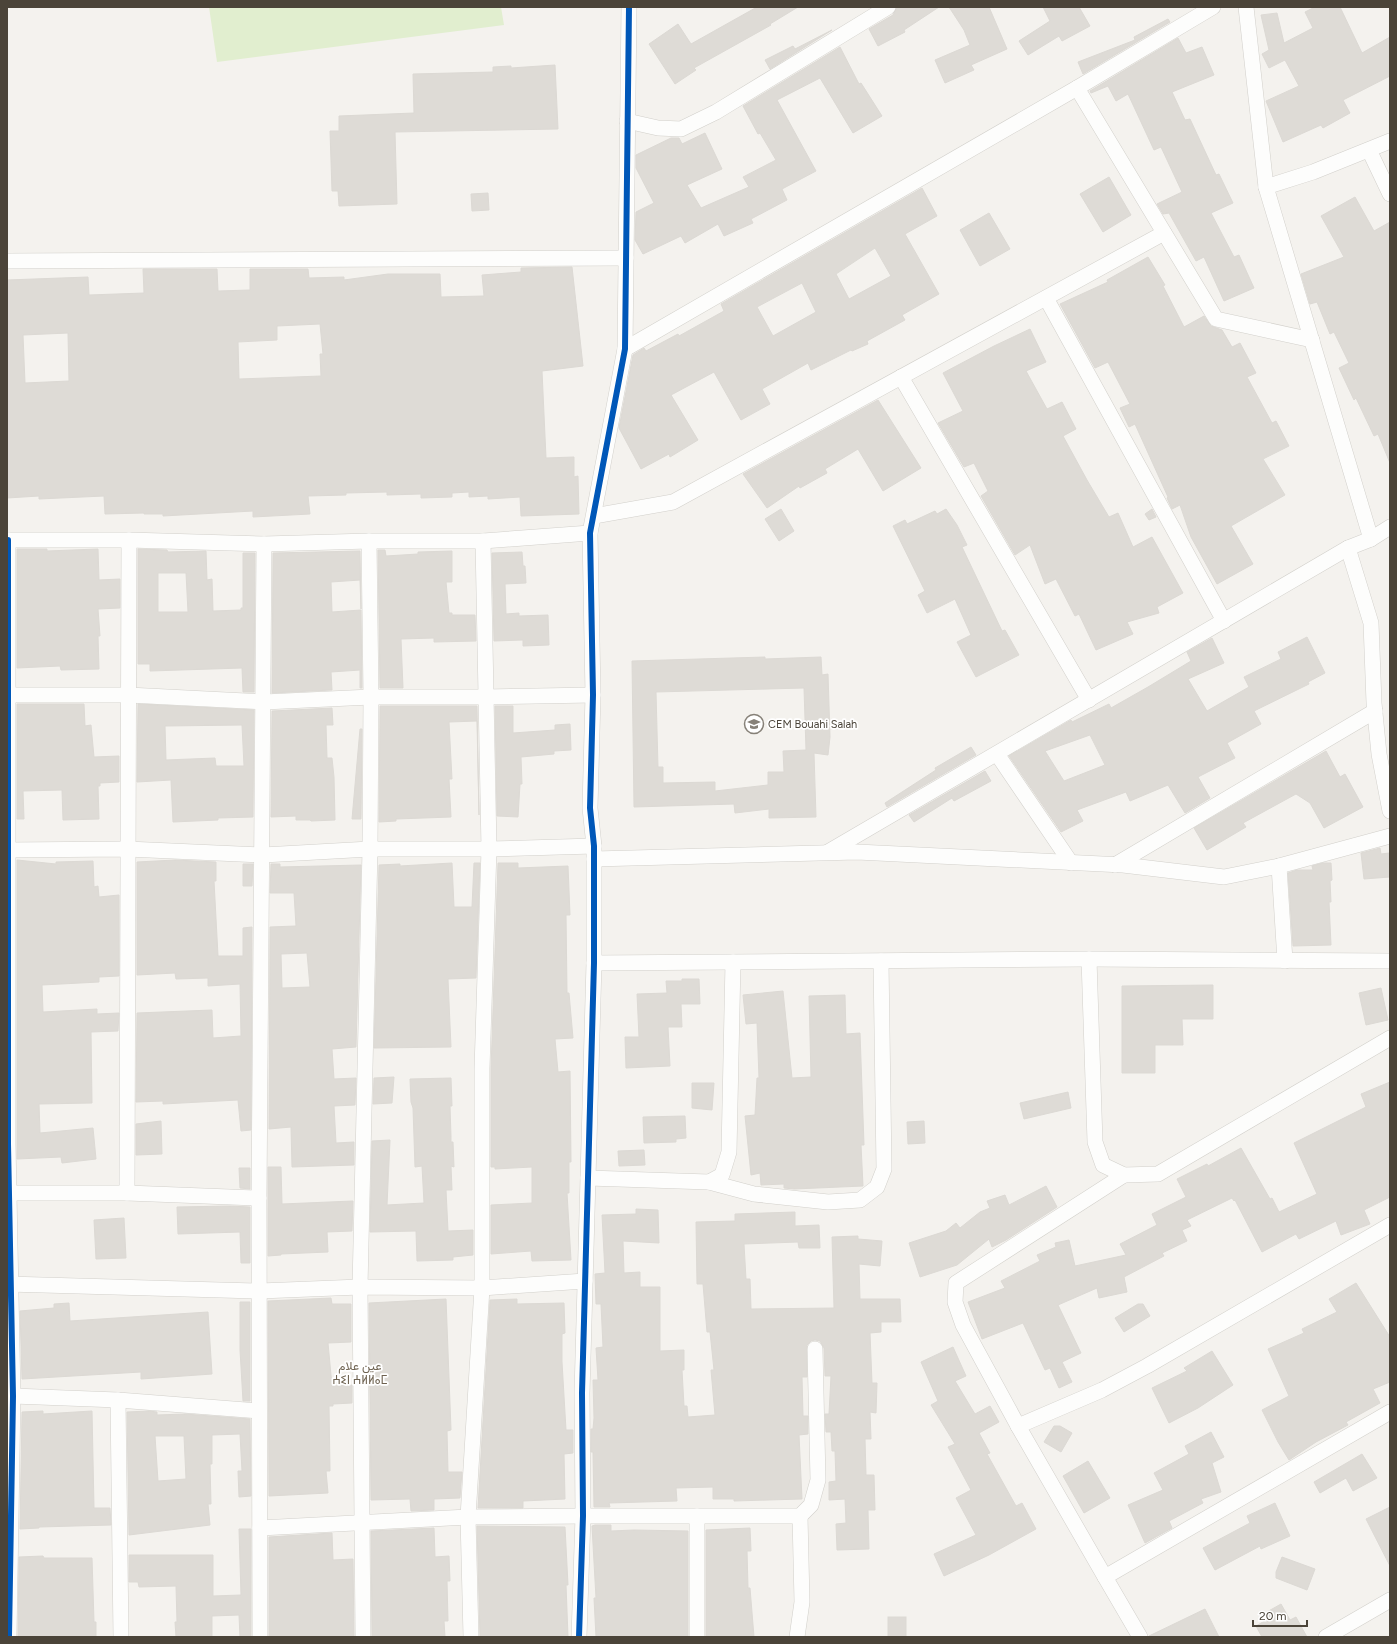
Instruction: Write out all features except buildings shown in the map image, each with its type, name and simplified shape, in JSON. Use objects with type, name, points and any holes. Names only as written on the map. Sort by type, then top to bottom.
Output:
[{"type":"street","points":[[579,1637],[583,1516],[582,1392],[594,963],[594,853],[590,808],[593,694],[590,533],[625,349],[629,7]]},
{"type":"street","points":[[628,121],[658,128],[681,129],[716,112],[888,7]]},
{"type":"street","points":[[625,349],[1077,88],[1213,7]]},
{"type":"street","points":[[1246,7],[1266,187],[1371,539]]},
{"type":"street","points":[[1077,88],[1216,319],[1312,340]]},
{"type":"street","points":[[1266,187],[1313,172],[1390,141]]},
{"type":"street","points":[[1369,150],[1390,194]]},
{"type":"street","points":[[594,516],[673,502],[1164,233]]},
{"type":"street","points":[[7,261],[626,258]]},
{"type":"street","points":[[1046,298],[1224,621]]},
{"type":"street","points":[[901,378],[1089,700]]},
{"type":"street","points":[[828,853],[1348,548],[1371,539],[1390,527]]},
{"type":"street","points":[[9,1637],[13,1396],[9,1284],[8,540],[129,540],[264,544],[369,541],[483,541],[590,533]]},
{"type":"street","points":[[127,1193],[129,540]]},
{"type":"street","points":[[363,1637],[360,1287],[370,849],[371,697],[369,541]]},
{"type":"street","points":[[471,1637],[468,1518],[482,1288],[482,1069],[489,849],[483,541]]},
{"type":"street","points":[[260,1637],[259,1198],[263,855],[264,544]]},
{"type":"street","points":[[1348,548],[1371,623],[1375,711],[1379,754],[1390,810]]},
{"type":"street","points":[[8,695],[128,695],[264,702],[371,697],[486,697],[593,694]]},
{"type":"street","points":[[1115,865],[1375,711]]},
{"type":"street","points":[[997,754],[1072,863]]},
{"type":"street","points":[[8,850],[127,850],[263,855],[370,849],[489,849],[594,853],[856,852],[1115,865],[1224,877],[1279,866],[1390,836]]},
{"type":"street","points":[[1279,866],[1285,961]]},
{"type":"street","points":[[594,963],[1088,959],[1390,961]]},
{"type":"street","points":[[1088,959],[1095,1142],[1103,1165],[1124,1175],[1158,1174],[1390,1038]]},
{"type":"street","points":[[588,1178],[709,1182],[754,1194],[828,1202],[860,1200],[877,1187],[884,1169],[881,961]]},
{"type":"street","points":[[709,1182],[722,1175],[729,1152],[733,962]]},
{"type":"street","points":[[1124,1175],[956,1283],[955,1302],[963,1325],[1018,1426],[1140,1637]]},
{"type":"street","points":[[9,1193],[127,1193],[259,1198]]},
{"type":"street","points":[[1018,1426],[1102,1390],[1147,1366],[1390,1225]]},
{"type":"street","points":[[9,1284],[260,1292],[360,1287],[482,1288],[585,1281]]},
{"type":"street","points":[[260,1528],[468,1518],[583,1516],[800,1516],[811,1505],[818,1480],[815,1349]]},
{"type":"street","points":[[13,1396],[118,1400],[259,1411]]},
{"type":"street","points":[[118,1400],[121,1637]]},
{"type":"street","points":[[1105,1577],[1390,1412]]},
{"type":"street","points":[[697,1516],[697,1637]]},
{"type":"street","points":[[797,1637],[802,1602],[800,1516]]},
{"type":"street","points":[[1326,1637],[1390,1600]]},
{"type":"green space","points":[[209,7],[501,7],[504,25],[217,62]]},
{"type":"cycle path","points":[[579,1637],[583,1516],[582,1393],[594,963],[594,846],[590,808],[593,695],[590,533],[625,349],[629,7]]},
{"type":"cycle path","points":[[8,540],[8,1144],[13,1396],[9,1637]]},
{"type":"place","name":"CEM Bouahi Salah","points":[[754,724]]},
{"type":"district","name":"عين علام ⵄⵉⵏ ⵄⵍⵍⴰⵎ","points":[[360,1373]]}]
